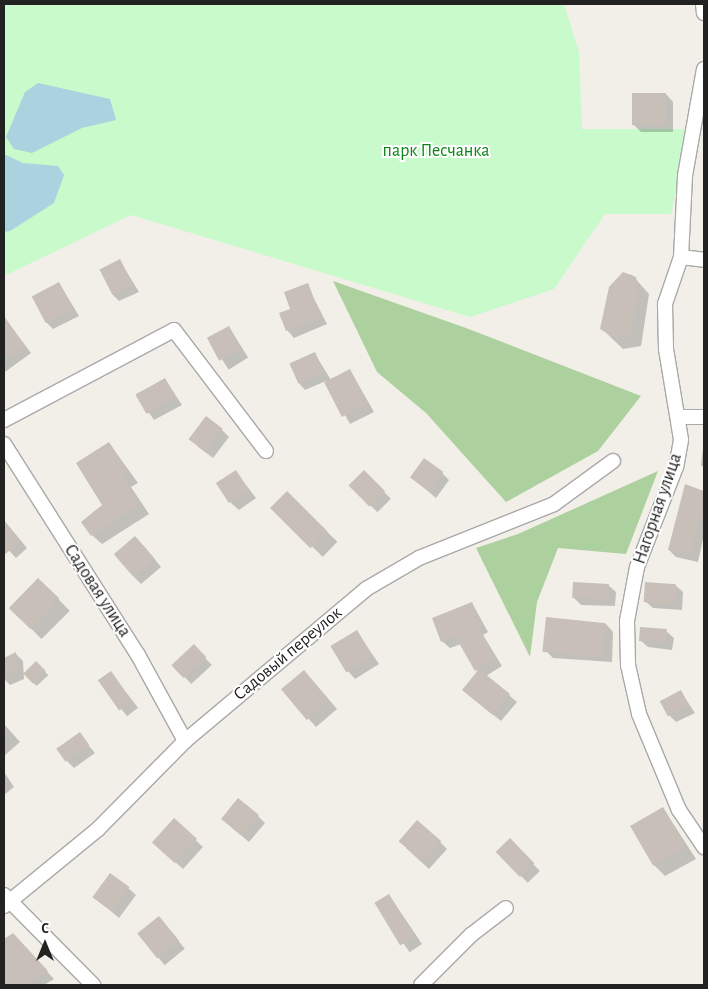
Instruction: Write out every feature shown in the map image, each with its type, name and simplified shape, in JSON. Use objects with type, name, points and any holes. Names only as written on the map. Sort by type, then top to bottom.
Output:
[{"type":"street","points":[[703,4],[704,13]]},
{"type":"street","name":"Нагорная улица","points":[[704,69],[685,176],[681,257],[665,304],[666,348],[680,417],[676,467],[637,567],[630,596],[628,665],[659,766],[679,810],[704,847]]},
{"type":"street","points":[[681,257],[704,260]]},
{"type":"street","points":[[4,420],[174,330],[266,451]]},
{"type":"street","points":[[680,417],[704,417]]},
{"type":"street","name":"Садовая улица","points":[[4,444],[138,655],[185,741]]},
{"type":"street","name":"Садовый переулок","points":[[6,902],[98,829],[185,741],[366,589],[420,558],[554,504],[613,461]]},
{"type":"street","points":[[6,902],[93,985]]},
{"type":"street","points":[[421,985],[472,935],[506,908]]},
{"type":"green space","name":"парк Песчанка","points":[[4,4],[564,4],[579,52],[582,129],[688,129],[671,214],[605,214],[554,289],[470,317],[131,215],[4,276]]},
{"type":"green space","points":[[333,281],[466,328],[641,396],[598,451],[506,502],[426,413],[377,372]]},
{"type":"green space","points":[[658,471],[626,554],[558,548],[537,602],[530,657],[476,548],[518,534]]},
{"type":"water","points":[[38,83],[110,99],[116,120],[82,128],[32,153],[14,149],[6,137],[25,92]]},
{"type":"water","points":[[4,154],[23,163],[58,166],[64,175],[54,203],[10,231],[4,232]]},
{"type":"building","points":[[632,93],[666,93],[666,125],[632,125]]},
{"type":"building","points":[[120,259],[133,284],[112,294],[100,269]]},
{"type":"building","points":[[623,272],[636,277],[639,292],[630,335],[623,334],[617,339],[600,329],[609,287]]},
{"type":"building","points":[[59,282],[73,308],[46,323],[32,297]]},
{"type":"building","points":[[308,283],[321,317],[286,331],[279,313],[290,309],[284,292]]},
{"type":"building","points":[[4,316],[25,346],[4,360]]},
{"type":"building","points":[[229,326],[241,349],[219,361],[207,338]]},
{"type":"building","points":[[315,352],[324,372],[298,383],[289,363]]},
{"type":"building","points":[[350,369],[368,404],[342,417],[324,382]]},
{"type":"building","points":[[165,378],[176,397],[147,414],[136,395]]},
{"type":"building","points":[[206,416],[223,429],[205,452],[189,439]]},
{"type":"building","points":[[109,442],[129,473],[122,477],[140,504],[91,536],[81,522],[102,505],[76,463]]},
{"type":"building","points":[[424,458],[443,472],[429,492],[410,477]]},
{"type":"building","points":[[236,470],[249,490],[229,503],[216,483]]},
{"type":"building","points":[[364,470],[385,491],[370,507],[348,486]]},
{"type":"building","points":[[685,484],[704,491],[704,518],[699,517],[691,555],[668,550]]},
{"type":"building","points":[[287,491],[327,531],[310,548],[270,508]]},
{"type":"building","points":[[4,520],[21,541],[4,555]]},
{"type":"building","points":[[135,536],[155,559],[134,577],[114,554]]},
{"type":"building","points":[[38,578],[60,599],[30,629],[9,608]]},
{"type":"building","points":[[573,582],[609,584],[608,600],[572,598]]},
{"type":"building","points":[[645,582],[676,584],[675,604],[644,602]]},
{"type":"building","points":[[472,602],[482,625],[477,627],[496,658],[475,671],[455,636],[441,642],[432,618]]},
{"type":"building","points":[[546,617],[606,623],[602,658],[542,652]]},
{"type":"building","points":[[640,627],[667,629],[666,643],[639,641]]},
{"type":"building","points":[[357,630],[373,657],[346,673],[330,646]]},
{"type":"building","points":[[194,644],[206,657],[184,678],[171,665]]},
{"type":"building","points":[[16,652],[17,671],[4,678],[4,658]]},
{"type":"building","points":[[36,661],[46,671],[33,684],[23,674]]},
{"type":"building","points":[[479,669],[510,694],[493,715],[462,690]]},
{"type":"building","points":[[304,670],[330,701],[307,720],[281,689]]},
{"type":"building","points":[[111,671],[132,701],[119,710],[98,680]]},
{"type":"building","points":[[681,690],[689,705],[668,716],[660,701]]},
{"type":"building","points":[[80,732],[89,745],[65,762],[56,749]]},
{"type":"building","points":[[238,798],[259,815],[242,836],[221,819]]},
{"type":"building","points":[[663,807],[686,847],[653,866],[630,826]]},
{"type":"building","points":[[174,818],[197,839],[175,863],[152,843]]},
{"type":"building","points":[[417,820],[441,841],[423,862],[399,841]]},
{"type":"building","points":[[510,838],[534,863],[520,877],[496,852]]},
{"type":"building","points":[[110,873],[129,887],[112,911],[92,897]]},
{"type":"building","points":[[389,894],[415,937],[400,946],[374,903]]},
{"type":"building","points":[[159,916],[179,941],[157,958],[137,934]]},
{"type":"building","points":[[13,933],[48,971],[26,985],[4,985],[4,939]]}]
